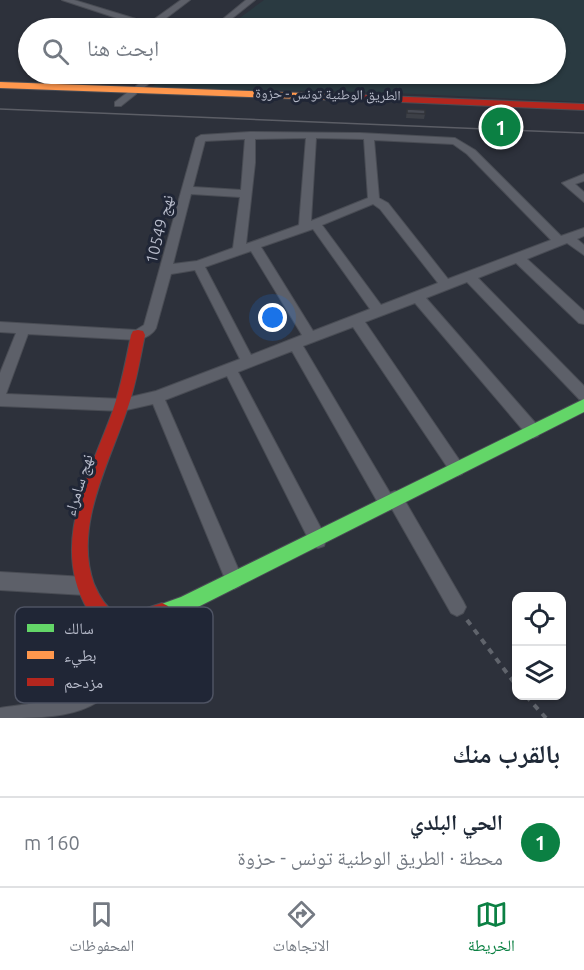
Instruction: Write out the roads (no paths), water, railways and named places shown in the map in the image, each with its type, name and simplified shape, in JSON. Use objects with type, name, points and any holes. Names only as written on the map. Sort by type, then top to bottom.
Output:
[{"type":"main road","name":"الطريق الوطنية تونس - حزوة","points":[[0,85],[133,92],[471,101],[584,107]]},
{"type":"main road","points":[[0,99],[59,101]]},
{"type":"main road","points":[[113,104],[142,105]]},
{"type":"main road","name":"الطريق الوطنية تونس - حزوة","points":[[318,111],[436,112],[584,119]]},
{"type":"main road","name":"نهج 10549","points":[[122,405],[144,331]]},
{"type":"main road","name":"نهج سامراء","points":[[96,607],[85,586],[80,560],[84,511],[122,405]]},
{"type":"main road","points":[[178,607],[318,540],[584,405]]},
{"type":"street","points":[[66,0],[125,18]]},
{"type":"street","points":[[228,18],[251,0]]},
{"type":"street","points":[[163,18],[181,1]]},
{"type":"street","points":[[113,104],[144,84]]},
{"type":"street","points":[[239,250],[250,163],[250,135],[311,135],[455,141],[463,145],[563,239],[584,251]]},
{"type":"street","name":"نهج 10549","points":[[144,331],[166,270],[201,138],[250,135]]},
{"type":"street","points":[[311,135],[310,226],[378,311]]},
{"type":"street","points":[[369,138],[374,200]]},
{"type":"street","points":[[584,177],[567,183],[584,198]]},
{"type":"street","points":[[186,190],[245,194]]},
{"type":"street","points":[[166,270],[198,265],[310,226],[374,200]]},
{"type":"street","points":[[374,200],[384,206],[446,285]]},
{"type":"street","points":[[0,400],[122,405],[157,397],[584,232]]},
{"type":"street","points":[[254,245],[310,338]]},
{"type":"street","points":[[518,257],[584,319]]},
{"type":"street","points":[[198,265],[248,362]]},
{"type":"street","points":[[469,276],[584,395]]},
{"type":"street","points":[[417,297],[533,431]]},
{"type":"street","points":[[356,320],[457,469]]},
{"type":"street","points":[[0,327],[144,331]]},
{"type":"street","points":[[0,391],[24,328]]},
{"type":"street","points":[[295,344],[457,607]]},
{"type":"street","points":[[231,369],[318,540]]},
{"type":"street","points":[[157,397],[234,580]]},
{"type":"street","points":[[0,581],[85,586]]},
{"type":"street","points":[[0,718],[74,703]]},
{"type":"tram line","points":[[0,109],[584,133]]},
{"type":"place","name":"الحي البلدي","points":[[501,127]]}]
